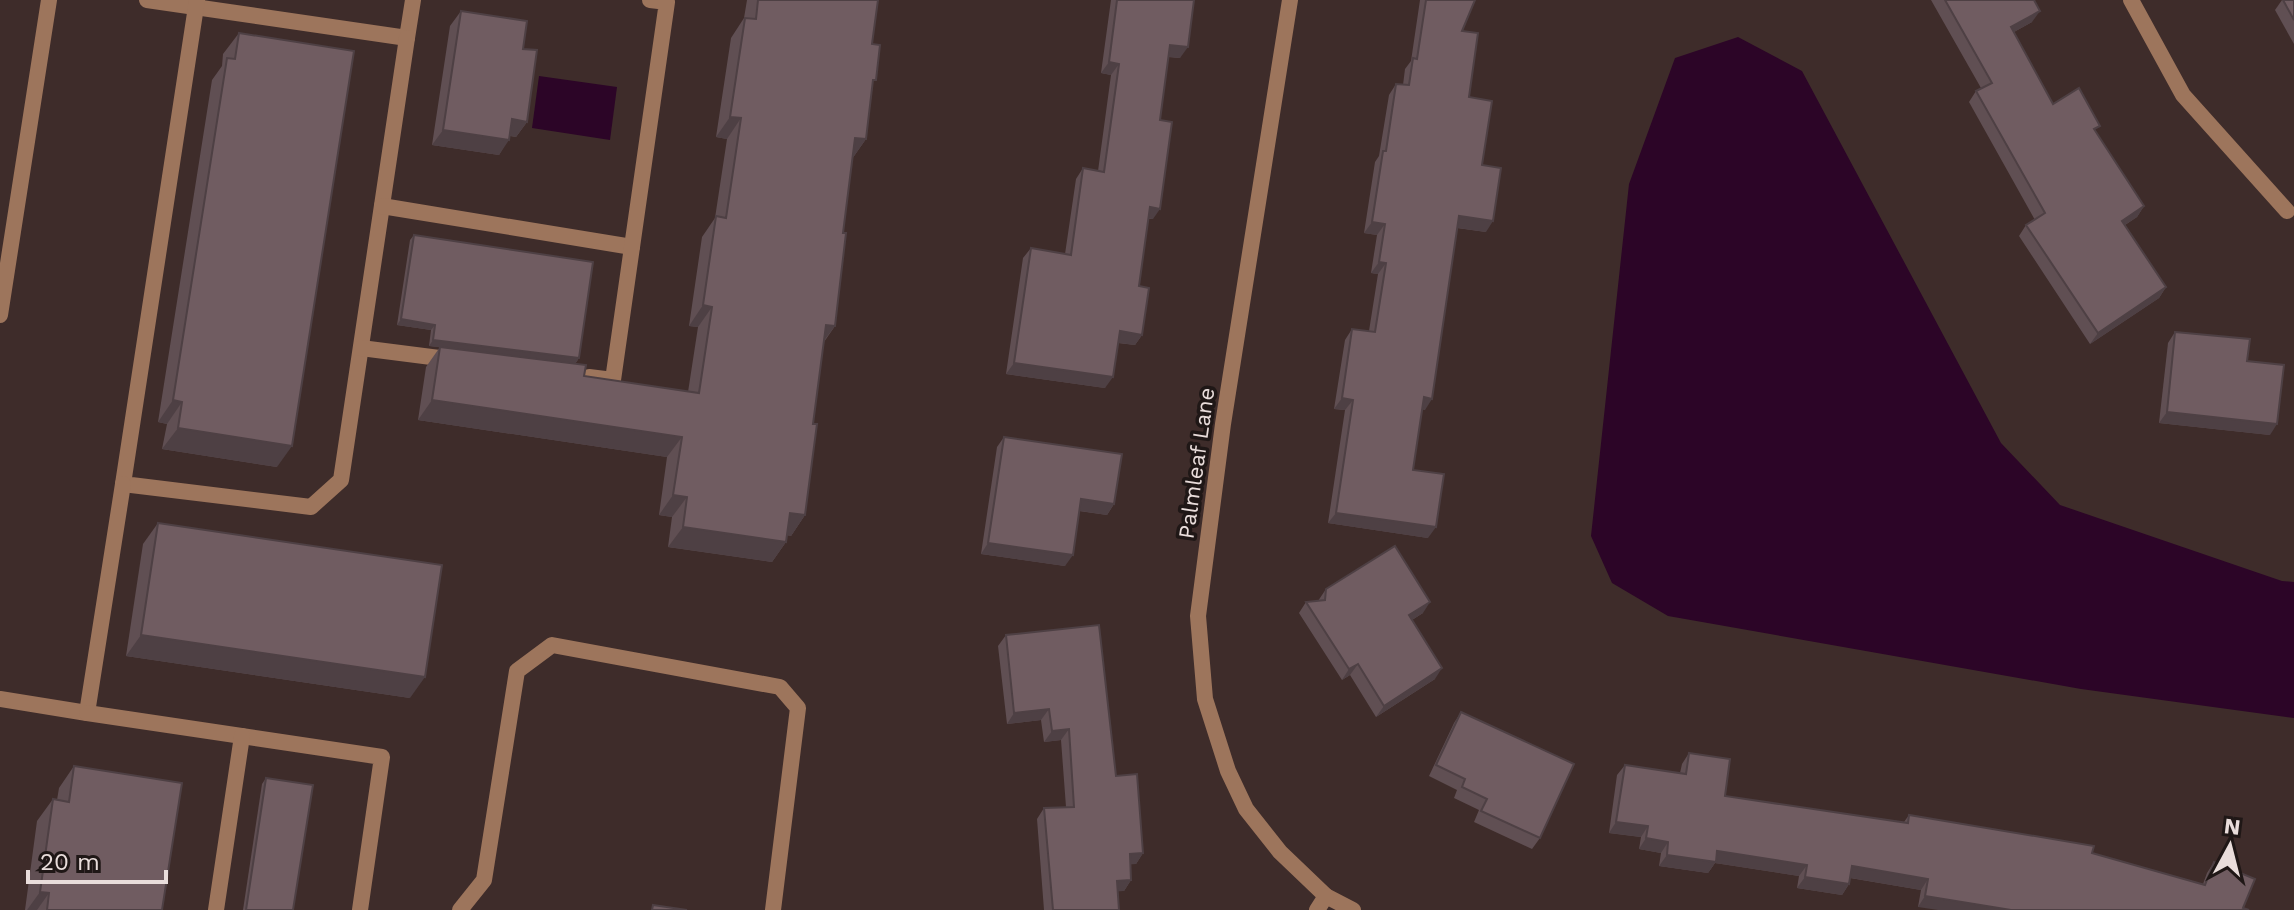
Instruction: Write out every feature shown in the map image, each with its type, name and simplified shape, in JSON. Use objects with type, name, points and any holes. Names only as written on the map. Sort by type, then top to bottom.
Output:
[{"type":"street","points":[[0,315],[49,0]]},
{"type":"street","points":[[147,0],[197,4],[407,38]]},
{"type":"street","points":[[123,484],[311,507],[341,480],[413,0]]},
{"type":"street","points":[[566,374],[613,380],[667,2],[650,0]]},
{"type":"street","name":"Palmleaf Lane","points":[[1290,0],[1223,424],[1198,616],[1205,699],[1228,771],[1246,809],[1321,903],[1353,910]]},
{"type":"street","points":[[2131,0],[2183,95],[2287,211]]},
{"type":"street","points":[[87,713],[197,4]]},
{"type":"street","points":[[382,206],[632,247]]},
{"type":"street","points":[[361,348],[471,362]]},
{"type":"street","points":[[460,910],[484,880],[517,671],[552,645],[780,687],[798,708],[773,910]]},
{"type":"street","points":[[0,699],[382,757],[360,910]]},
{"type":"street","points":[[216,910],[242,736]]},
{"type":"shaded area","points":[[1738,37],[1802,71],[2001,443],[2060,505],[2282,581],[2294,582],[2294,718],[2081,689],[1668,616],[1612,583],[1591,536],[1629,184],[1675,58]]},
{"type":"shaded area","points":[[539,76],[617,87],[610,140],[532,128]]},
{"type":"building","points":[[758,0],[878,0],[872,44],[880,45],[876,80],[873,80],[866,139],[855,138],[835,326],[826,325],[805,515],[790,513],[786,542],[683,527],[687,497],[673,495],[682,437],[432,400],[440,347],[586,365],[584,376],[699,393],[712,307],[703,305],[716,216],[726,218],[741,118],[730,117],[745,18],[756,19]]},
{"type":"building","points":[[1117,0],[1194,0],[1188,47],[1170,45],[1160,120],[1172,122],[1160,209],[1150,207],[1139,286],[1149,288],[1142,335],[1120,331],[1113,377],[1014,363],[1031,248],[1071,255],[1083,168],[1104,172],[1119,64],[1109,62]]},
{"type":"building","points":[[1426,0],[1475,0],[1462,31],[1478,33],[1469,97],[1492,101],[1482,165],[1501,168],[1493,221],[1459,216],[1432,399],[1424,397],[1413,470],[1444,474],[1436,527],[1336,513],[1353,400],[1342,398],[1352,329],[1375,332],[1386,263],[1379,262],[1385,224],[1372,222],[1383,151],[1386,151],[1396,84],[1409,85],[1413,58],[1417,59]]},
{"type":"building","points":[[1945,0],[2034,0],[2040,11],[2011,27],[2053,104],[2079,88],[2100,126],[2094,129],[2144,206],[2122,221],[2166,287],[2098,333],[2026,225],[2045,213],[1976,91],[1992,83]]},
{"type":"building","points":[[2283,0],[2294,0],[2294,20]]},
{"type":"building","points":[[461,11],[527,21],[523,49],[537,50],[527,122],[512,119],[509,140],[443,130]]},
{"type":"building","points":[[239,33],[354,51],[292,446],[178,428],[182,402],[173,400],[227,58],[235,59]]},
{"type":"building","points":[[414,235],[593,262],[579,358],[433,340],[435,325],[401,319]]},
{"type":"building","points":[[2175,332],[2250,339],[2247,361],[2284,365],[2277,424],[2167,412]]},
{"type":"building","points":[[1004,437],[1122,454],[1114,504],[1081,499],[1073,555],[988,543]]},
{"type":"building","points":[[158,523],[442,565],[425,677],[141,635]]},
{"type":"building","points":[[1395,546],[1430,602],[1409,615],[1442,668],[1384,706],[1358,664],[1349,669],[1306,602],[1325,600],[1326,589]]},
{"type":"building","points":[[1099,625],[1116,776],[1137,774],[1143,853],[1130,854],[1131,880],[1117,881],[1119,910],[1053,910],[1044,808],[1074,807],[1069,729],[1052,731],[1049,709],[1014,713],[1006,635]]},
{"type":"building","points":[[1461,712],[1574,764],[1540,838],[1481,811],[1487,799],[1462,787],[1465,779],[1436,765]]},
{"type":"building","points":[[1689,753],[1730,759],[1725,796],[1908,823],[1909,815],[2094,846],[2092,853],[2205,885],[2214,862],[2255,879],[2243,908],[2249,910],[2011,910],[1925,896],[1928,879],[1852,866],[1849,884],[1805,877],[1807,865],[1717,851],[1716,862],[1667,855],[1668,842],[1646,838],[1648,826],[1616,822],[1625,765],[1686,774]]},
{"type":"building","points":[[74,766],[182,783],[162,910],[47,910],[49,893],[40,892],[53,799],[69,802]]},
{"type":"building","points":[[266,778],[313,785],[293,910],[246,910]]},
{"type":"building","points":[[653,905],[687,910],[652,910]]}]
